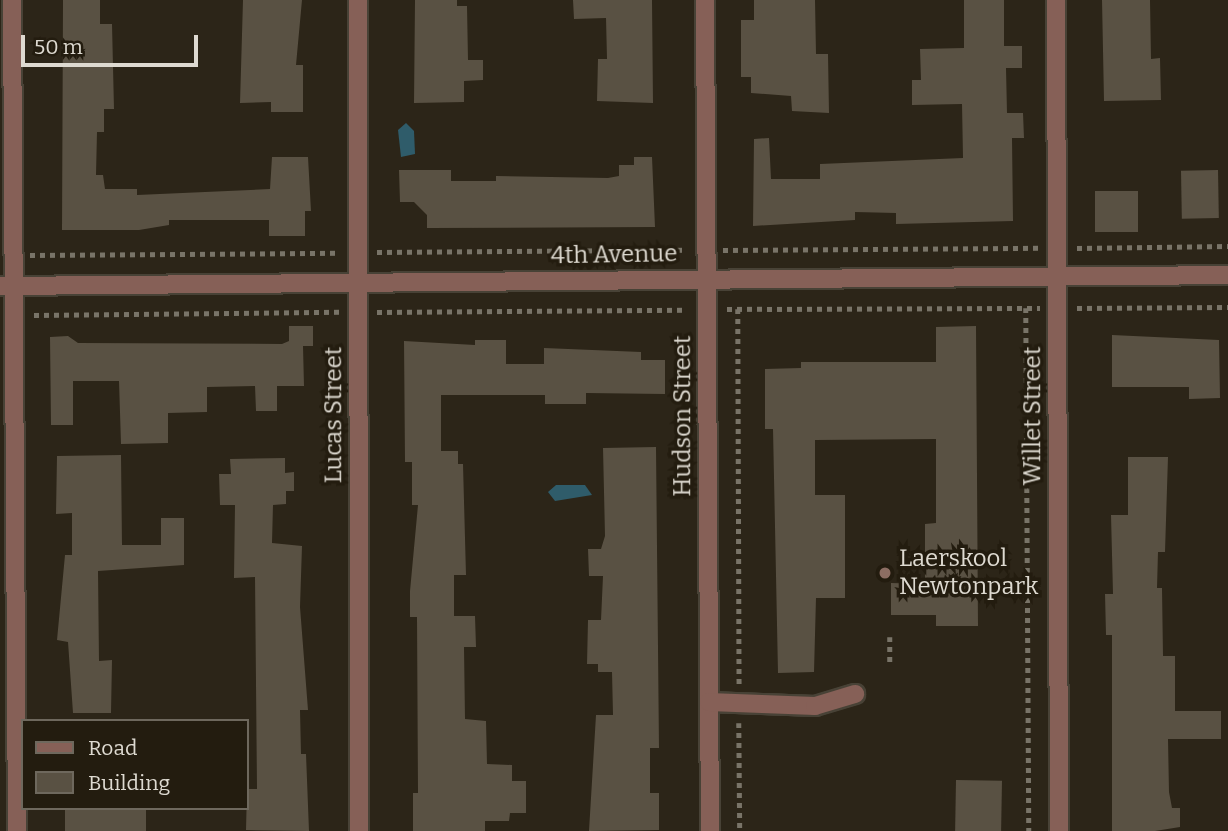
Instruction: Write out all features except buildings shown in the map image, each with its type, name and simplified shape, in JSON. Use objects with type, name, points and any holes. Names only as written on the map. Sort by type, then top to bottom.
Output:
[{"type":"street","points":[[12,0],[12,255],[6,286],[12,315],[17,831]]},
{"type":"street","name":"Lucas Street","points":[[358,0],[359,831]]},
{"type":"street","name":"Hudson Street","points":[[705,0],[710,831]]},
{"type":"street","name":"Willet Street","points":[[1056,0],[1059,831]]},
{"type":"street","name":"4th Avenue","points":[[6,286],[1228,275]]},
{"type":"street","points":[[709,702],[815,706],[855,694]]},
{"type":"path","points":[[12,255],[1228,246]]},
{"type":"path","points":[[12,315],[1228,307]]},
{"type":"path","points":[[1026,308],[1029,831]]},
{"type":"path","points":[[738,309],[740,831]]},
{"type":"path","points":[[890,637],[890,666]]},
{"type":"water","points":[[406,123],[414,131],[415,154],[401,157],[398,130]]},
{"type":"water","points":[[556,485],[585,485],[592,495],[555,501],[548,492]]},
{"type":"place","name":"Laerskool Newtonpark","points":[[885,573]]}]
